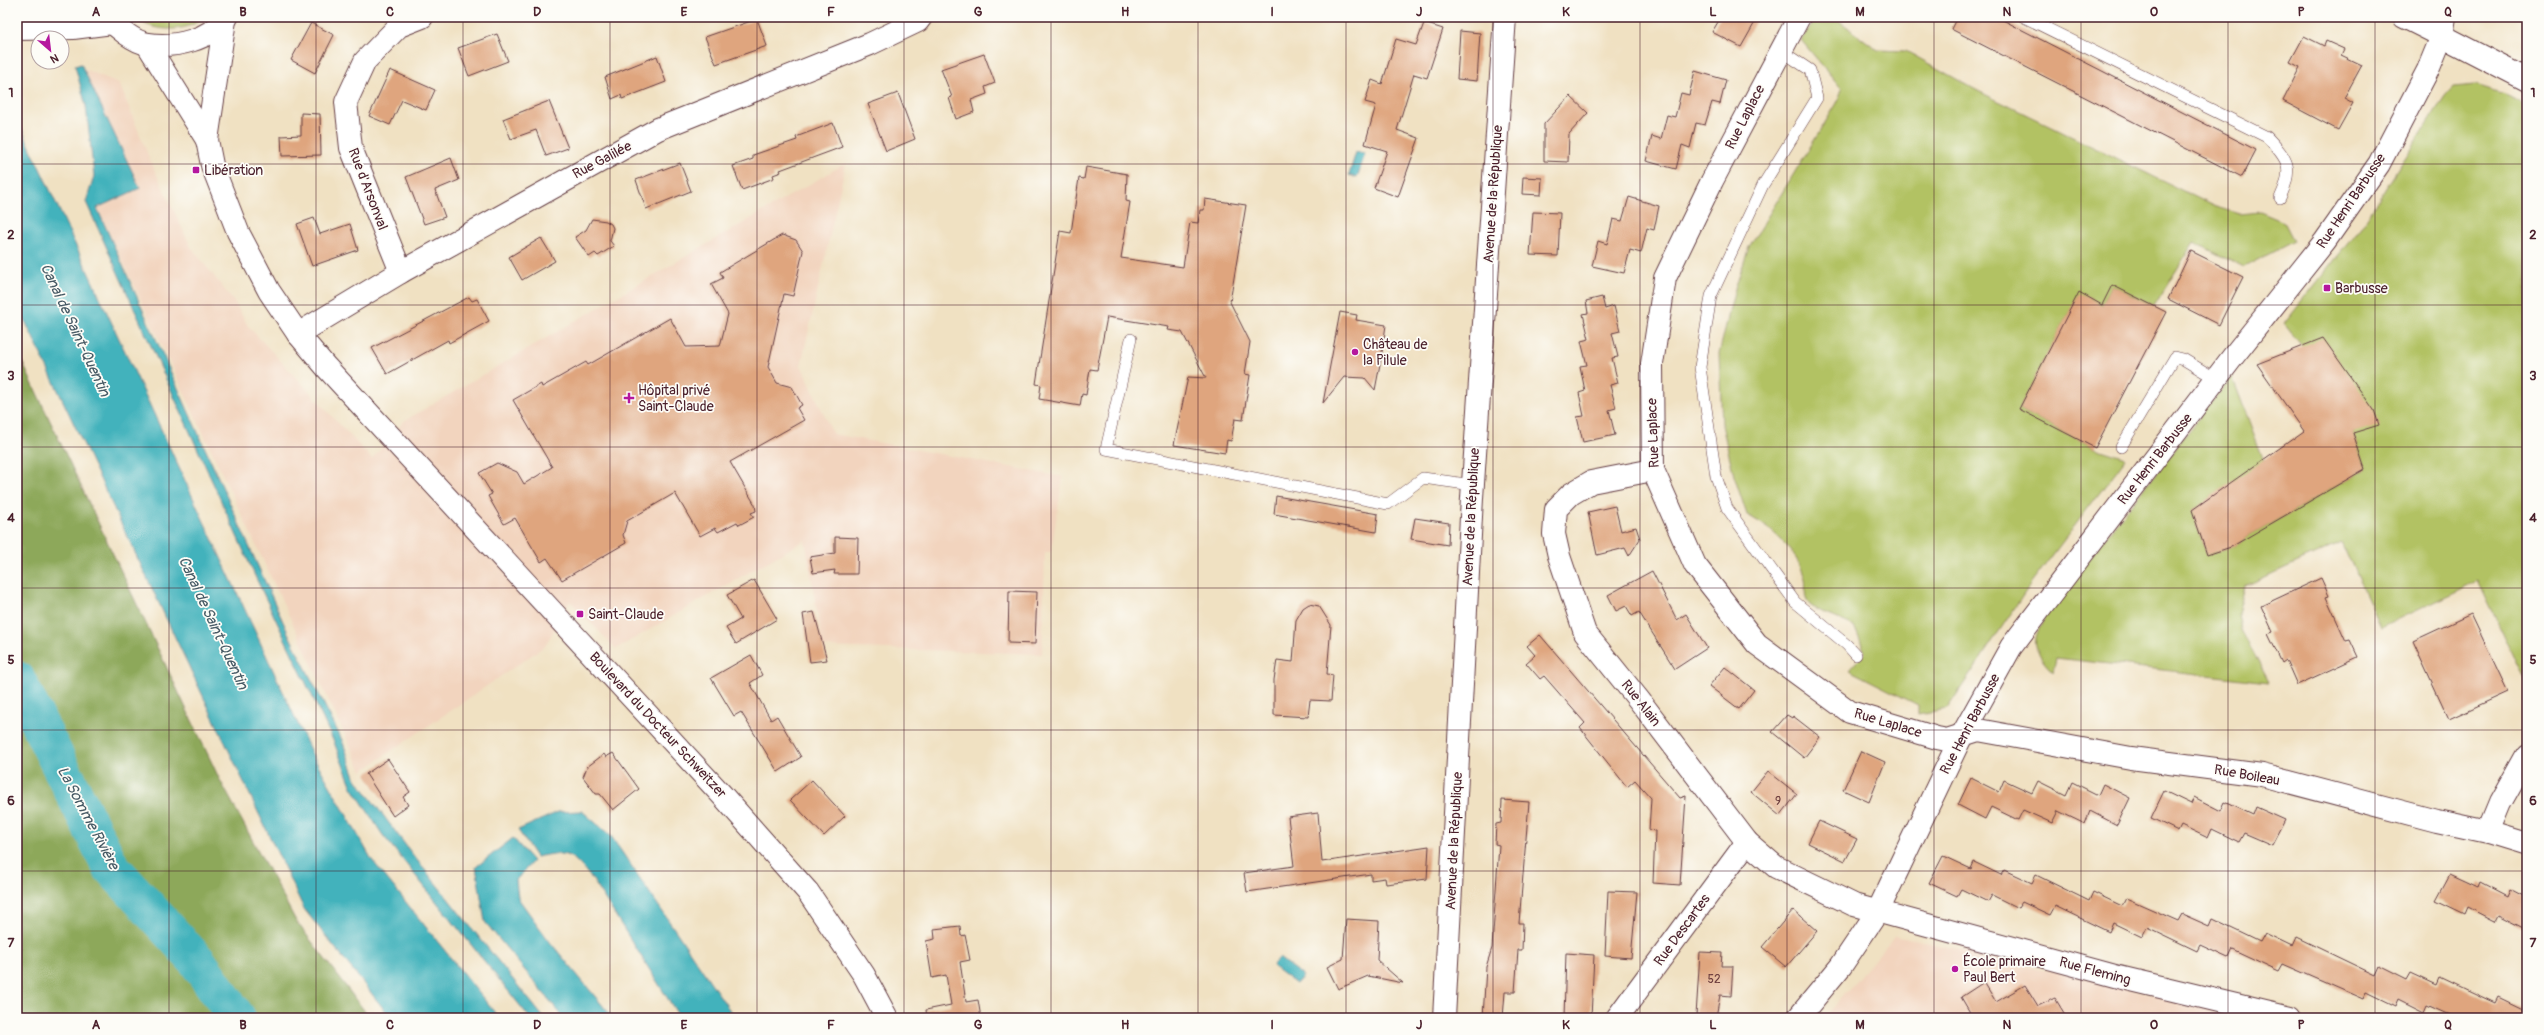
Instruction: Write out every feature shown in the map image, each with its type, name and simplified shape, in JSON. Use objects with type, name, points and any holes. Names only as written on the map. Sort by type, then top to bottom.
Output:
[{"type":"street","points":[[17,25],[26,17]]},
{"type":"street","name":"Rue d'Arsonval","points":[[401,272],[351,148],[346,102],[365,61],[399,26],[422,17]]},
{"type":"street","name":"Rue Galilée","points":[[298,334],[401,272],[658,129],[870,44],[918,21],[921,17]]},
{"type":"street","name":"Avenue de la République","points":[[1444,1018],[1473,485],[1505,17]]},
{"type":"street","name":"Rue Laplace","points":[[1798,17],[1665,278],[1652,364],[1653,470],[1695,565],[1757,644],[1850,712],[1947,740],[1962,735]]},
{"type":"street","points":[[2404,17],[2444,26],[2527,80]]},
{"type":"street","points":[[146,44],[184,43],[206,34],[226,18]]},
{"type":"street","points":[[207,140],[226,18]]},
{"type":"street","points":[[17,29],[73,28],[110,20],[146,44],[207,140]]},
{"type":"street","name":"Rue Henri Barbusse","points":[[1798,1018],[1841,966],[1878,911],[1962,735],[2011,647],[2216,379],[2325,241],[2379,164],[2431,63],[2444,26]]},
{"type":"street","name":"Boulevard du Docteur Schweitzer","points":[[207,140],[212,165],[238,232],[268,290],[298,334],[403,452],[475,527],[717,789],[808,892],[864,975],[887,1018]]},
{"type":"street","name":"Rue Alain","points":[[1653,470],[1590,482],[1571,494],[1556,509],[1554,534],[1559,556],[1585,633],[1640,700],[1747,842],[1776,868],[1854,905],[1878,911]]},
{"type":"street","name":"Rue Boileau","points":[[1962,735],[1978,730],[2131,758],[2262,775],[2437,821],[2488,832],[2527,844]]},
{"type":"street","points":[[2488,832],[2500,803],[2527,755]]},
{"type":"street","name":"Rue Descartes","points":[[1617,1018],[1747,842]]},
{"type":"street","name":"Rue Fleming","points":[[1878,911],[1893,917],[2251,1014],[2290,1018]]},
{"type":"lane","points":[[2024,17],[2267,137],[2281,151],[2287,166],[2289,178],[2280,198]]},
{"type":"lane","points":[[1780,50],[1810,70],[1817,98],[1763,186],[1710,296],[1700,367],[1716,476],[1727,508],[1795,602],[1848,645],[1856,656]]},
{"type":"lane","points":[[1131,339],[1106,449],[1388,504],[1423,478],[1473,485]]},
{"type":"lane","points":[[2121,447],[2175,358],[2183,359],[2216,379]]},
{"type":"shaded area","name":"Hôpital privé Saint-Claude","points":[[84,69],[119,83],[152,165],[191,247],[235,303],[248,326],[372,459],[404,421],[846,163],[801,365],[833,434],[1063,477],[1051,552],[1045,552],[1042,654],[823,647],[805,540],[616,649],[570,601],[545,646],[362,771],[97,207],[116,138]]},
{"type":"shaded area","name":"École primaire Paul Bert","points":[[1895,935],[2226,1011],[2255,1018],[1825,1018]]},
{"type":"green space","points":[[132,17],[204,17],[187,27],[168,29],[158,28],[140,22]]},
{"type":"green space","points":[[1817,17],[1834,17],[1878,50],[1906,51],[1978,91],[2216,207],[2239,214],[2260,212],[2284,222],[2294,241],[2244,267],[2194,242],[2154,306],[2112,285],[2102,305],[2079,293],[2019,409],[2095,448],[2126,458],[2030,585],[1947,709],[1918,714],[1918,705],[1849,670],[1865,652],[1854,626],[1810,605],[1805,596],[1805,579],[1790,550],[1774,533],[1747,515],[1734,476],[1722,425],[1719,354],[1734,292],[1749,247],[1837,103],[1842,89],[1801,40]]},
{"type":"green space","points":[[2476,85],[2504,94],[2527,106],[2527,374],[2525,375],[2527,379],[2527,685],[2478,581],[2381,627],[2342,542],[2245,586],[2238,614],[2241,630],[2269,682],[2056,658],[2053,672],[2038,653],[2036,638],[2042,623],[2054,603],[2232,376],[2264,461],[2192,510],[2207,555],[2231,547],[2365,469],[2353,433],[2302,346],[2284,324],[2360,228],[2445,96],[2453,87]]},
{"type":"green space","points":[[17,351],[220,780],[296,921],[370,1018],[17,1018]]},
{"type":"water","points":[[81,64],[140,188],[97,208],[289,635],[342,740],[356,779],[413,855],[544,1018],[530,1018],[382,834],[352,787],[333,740],[255,576],[86,202],[94,176],[86,106],[75,66]]},
{"type":"water","name":"Canal de Saint-Quentin","points":[[17,119],[312,754],[372,860],[499,1018],[391,1018],[304,909],[17,304]]},
{"type":"water","points":[[1356,152],[1365,154],[1357,178],[1349,175]]},
{"type":"water","points":[[582,811],[611,836],[735,1018],[680,1018],[593,880],[580,864],[575,859],[564,854],[536,857],[518,830],[558,812]]},
{"type":"water","points":[[513,838],[533,861],[516,880],[518,898],[550,942],[613,1018],[564,1018],[485,922],[476,867]]},
{"type":"water","points":[[1279,958],[1303,976],[1296,984],[1272,966]]},
{"type":"building","points":[[1721,17],[1758,17],[1741,47],[1712,32]]},
{"type":"building","points":[[1957,17],[1997,17],[2256,150],[2242,177],[1951,29]]},
{"type":"building","points":[[757,19],[767,46],[716,64],[705,37]]},
{"type":"building","points":[[311,23],[334,35],[315,73],[291,60]]},
{"type":"building","points":[[1424,23],[1443,29],[1427,78],[1414,74],[1397,130],[1419,138],[1398,197],[1374,188],[1387,151],[1365,144],[1376,105],[1365,102],[1372,80],[1382,84],[1396,39],[1416,45]]},
{"type":"building","points":[[1460,31],[1480,33],[1477,81],[1457,79]]},
{"type":"building","points":[[497,34],[508,61],[469,76],[458,48]]},
{"type":"building","points":[[2304,36],[2324,46],[2326,41],[2344,49],[2341,55],[2362,65],[2344,98],[2353,103],[2338,130],[2283,101],[2300,67],[2290,62]]},
{"type":"building","points":[[984,54],[995,83],[985,87],[987,94],[971,100],[974,112],[956,119],[949,98],[952,97],[941,69]]},
{"type":"building","points":[[657,56],[666,82],[622,99],[621,95],[612,99],[605,77]]},
{"type":"building","points":[[390,70],[435,90],[426,110],[402,100],[390,125],[369,116]]},
{"type":"building","points":[[1695,71],[1726,80],[1720,104],[1712,102],[1705,125],[1696,123],[1690,148],[1682,145],[1676,169],[1646,161],[1652,136],[1661,139],[1667,115],[1675,117],[1681,93],[1689,95]]},
{"type":"building","points":[[898,93],[915,139],[886,151],[868,104]]},
{"type":"building","points":[[1570,96],[1588,113],[1569,134],[1568,162],[1544,161],[1544,124]]},
{"type":"building","points":[[549,101],[568,148],[546,156],[536,130],[511,139],[503,119]]},
{"type":"building","points":[[301,113],[320,114],[321,155],[282,156],[281,136],[301,135]]},
{"type":"building","points":[[833,123],[842,147],[780,170],[781,172],[773,175],[774,178],[742,190],[733,166],[753,159],[753,155],[797,140],[796,137]]},
{"type":"building","points":[[451,158],[459,180],[435,190],[445,217],[424,224],[406,177]]},
{"type":"building","points":[[680,163],[691,191],[646,209],[636,180]]},
{"type":"building","points":[[1086,167],[1127,174],[1126,201],[1130,202],[1121,258],[1183,267],[1190,222],[1198,223],[1200,210],[1204,210],[1205,199],[1246,205],[1230,302],[1250,342],[1245,374],[1250,375],[1243,420],[1235,419],[1231,441],[1227,440],[1225,453],[1174,445],[1188,377],[1206,378],[1182,332],[1168,330],[1169,327],[1107,317],[1097,370],[1090,369],[1086,395],[1082,394],[1080,406],[1039,399],[1041,385],[1036,384],[1060,231],[1071,233],[1079,178],[1084,179]]},
{"type":"building","points":[[1523,177],[1542,178],[1541,195],[1522,194]]},
{"type":"building","points":[[1629,197],[1659,206],[1654,230],[1647,228],[1641,253],[1630,250],[1624,273],[1592,266],[1598,241],[1607,244],[1613,219],[1622,221]]},
{"type":"building","points":[[1533,212],[1560,213],[1558,256],[1530,255]]},
{"type":"building","points":[[314,218],[320,234],[350,224],[358,250],[312,266],[297,224]]},
{"type":"building","points":[[592,219],[606,221],[611,224],[613,228],[610,241],[614,246],[598,256],[595,253],[589,257],[575,237],[586,230]]},
{"type":"building","points":[[782,235],[796,240],[803,251],[793,296],[784,294],[768,367],[777,383],[792,387],[802,405],[797,408],[804,420],[730,462],[755,505],[756,511],[751,513],[754,517],[739,525],[737,522],[718,532],[715,528],[700,536],[675,493],[627,521],[623,535],[626,543],[562,580],[547,558],[541,562],[515,518],[504,524],[488,496],[492,494],[479,473],[497,463],[517,472],[524,484],[552,467],[513,400],[541,384],[542,387],[586,362],[588,365],[670,318],[686,347],[720,346],[728,314],[711,284],[723,278],[720,272]]},
{"type":"building","points":[[541,238],[555,261],[522,280],[509,257]]},
{"type":"building","points":[[2191,251],[2243,277],[2219,325],[2168,299]]},
{"type":"building","points":[[2112,285],[2166,312],[2095,448],[2019,409],[2079,292],[2102,305]]},
{"type":"building","points":[[469,297],[472,301],[477,299],[489,321],[449,343],[448,340],[387,374],[372,348]]},
{"type":"building","points":[[1602,297],[1605,309],[1614,306],[1620,331],[1612,333],[1618,357],[1612,358],[1618,383],[1610,385],[1616,408],[1609,410],[1615,435],[1583,442],[1577,417],[1584,416],[1579,393],[1585,391],[1580,366],[1587,365],[1581,341],[1589,339],[1583,314],[1588,313],[1586,301]]},
{"type":"building","name":"Château de la Pilule","points":[[1340,312],[1357,315],[1356,320],[1386,325],[1381,359],[1375,390],[1365,378],[1344,377],[1323,403]]},
{"type":"building","points":[[2323,338],[2374,410],[2379,425],[2353,433],[2365,469],[2231,547],[2207,555],[2192,510],[2304,431],[2257,364]]},
{"type":"building","points":[[1276,496],[1378,514],[1376,532],[1274,514]]},
{"type":"building","points":[[1615,506],[1621,531],[1636,527],[1640,539],[1629,556],[1625,548],[1597,555],[1588,512]]},
{"type":"building","points":[[1415,518],[1449,523],[1448,545],[1411,539]]},
{"type":"building","points":[[835,537],[858,538],[857,574],[834,574],[835,570],[813,573],[810,557],[835,553]]},
{"type":"building","points":[[1652,571],[1677,620],[1686,614],[1707,648],[1675,669],[1639,612],[1632,616],[1626,606],[1616,611],[1608,595]]},
{"type":"building","points":[[2321,578],[2329,596],[2326,597],[2346,641],[2350,640],[2358,657],[2297,685],[2286,660],[2282,663],[2268,634],[2273,632],[2261,606]]},
{"type":"building","points":[[754,580],[777,619],[736,644],[726,628],[741,619],[727,595]]},
{"type":"building","points":[[1009,591],[1037,592],[1035,644],[1008,643]]},
{"type":"building","points":[[1309,604],[1319,606],[1331,625],[1327,674],[1333,675],[1331,701],[1310,700],[1308,717],[1274,715],[1274,680],[1277,660],[1293,662],[1296,620],[1303,608]]},
{"type":"building","points":[[814,612],[827,660],[810,662],[803,614]]},
{"type":"building","points":[[2471,614],[2508,692],[2449,719],[2413,641]]},
{"type":"building","points":[[1540,635],[1680,798],[1686,796],[1680,885],[1653,883],[1655,831],[1649,830],[1651,798],[1635,780],[1627,787],[1580,728],[1585,723],[1544,676],[1540,679],[1526,663],[1535,655],[1527,646]]},
{"type":"building","points":[[751,655],[762,675],[750,683],[771,720],[777,716],[801,757],[778,772],[741,712],[734,716],[711,678]]},
{"type":"building","points":[[1725,667],[1754,690],[1739,709],[1709,686]]},
{"type":"building","points":[[1787,715],[1792,718],[1793,716],[1820,737],[1804,758],[1772,732]]},
{"type":"building","points":[[1861,751],[1885,762],[1869,802],[1843,790]]},
{"type":"building","points":[[613,753],[639,789],[613,810],[600,794],[596,794],[583,777],[587,767],[604,754],[606,757]]},
{"type":"building","points":[[388,759],[410,792],[403,797],[408,805],[393,816],[366,774]]},
{"type":"building","points":[[1768,771],[1797,794],[1780,816],[1751,792]]},
{"type":"building","points":[[1971,778],[1999,792],[2004,780],[2032,793],[2038,781],[2066,795],[2072,782],[2098,795],[2103,784],[2130,798],[2117,825],[2090,811],[2085,824],[2058,811],[2052,823],[2023,810],[2018,820],[1991,807],[1985,819],[1958,805]]},
{"type":"building","points":[[812,780],[845,816],[824,836],[790,800]]},
{"type":"building","points":[[2164,791],[2191,804],[2194,797],[2221,811],[2225,802],[2253,815],[2256,807],[2285,820],[2272,845],[2244,833],[2239,842],[2212,829],[2208,838],[2181,825],[2178,831],[2151,818]]},
{"type":"building","points":[[1502,800],[1529,802],[1519,923],[1523,923],[1522,950],[1518,950],[1515,992],[1505,992],[1503,1018],[1483,1018],[1486,967],[1492,948],[1499,845],[1495,844],[1496,824],[1501,823]]},
{"type":"building","points":[[1318,813],[1322,862],[1429,846],[1427,879],[1386,884],[1385,878],[1371,880],[1371,874],[1247,892],[1244,873],[1294,866],[1288,817]]},
{"type":"building","points":[[1819,821],[1857,839],[1845,861],[1808,843]]},
{"type":"building","points":[[1943,856],[1971,869],[1974,862],[2001,875],[2004,870],[2032,883],[2036,875],[2089,901],[2093,892],[2122,906],[2126,898],[2178,921],[2182,914],[2209,926],[2212,919],[2260,942],[2265,933],[2292,946],[2296,937],[2375,975],[2379,966],[2407,980],[2411,973],[2437,985],[2440,978],[2495,1004],[2498,998],[2527,1012],[2527,1018],[2456,1018],[2427,1005],[2424,1012],[2398,999],[2395,1006],[2366,992],[2363,999],[2283,964],[2279,971],[2232,949],[2228,958],[2200,945],[2197,951],[2147,927],[2142,937],[2113,923],[2109,932],[2055,906],[2050,915],[2022,902],[2018,908],[1992,895],[1988,902],[1961,889],[1957,896],[1929,883]]},
{"type":"building","points":[[2450,874],[2478,887],[2480,882],[2507,896],[2510,889],[2527,898],[2527,930],[2498,915],[2495,921],[2468,907],[2465,914],[2436,900]]},
{"type":"building","points":[[1608,891],[1637,892],[1631,958],[1605,956]]},
{"type":"building","points":[[1793,910],[1817,931],[1786,967],[1762,947]]},
{"type":"building","points":[[1346,919],[1379,921],[1377,960],[1403,983],[1368,976],[1338,989],[1327,967],[1343,959]]},
{"type":"building","points":[[960,926],[961,936],[965,935],[970,960],[960,962],[966,1002],[978,1000],[981,1018],[927,1018],[926,1010],[951,1005],[946,975],[932,978],[926,941],[935,939],[934,929]]},
{"type":"building","points":[[1700,952],[1722,953],[1721,966],[1733,966],[1731,996],[1720,995],[1716,1017],[1696,1016]]},
{"type":"building","points":[[1566,953],[1594,955],[1591,1018],[1564,1018]]},
{"type":"building","points":[[1984,982],[1996,1002],[2025,985],[2038,1006],[2055,998],[2067,1018],[1968,1018],[1972,1016],[1961,997]]},
{"type":"waterway","name":"La Somme Rivière","points":[[17,680],[111,867],[197,961],[237,1018]]},
{"type":"place","name":"Libération","points":[[196,170]]},
{"type":"place","name":"Barbusse","points":[[2327,288]]},
{"type":"place","name":"Château de la Pilule","points":[[1355,352]]},
{"type":"place","name":"Hôpital privé Saint-Claude","points":[[629,398]]},
{"type":"place","name":"Saint-Claude","points":[[580,614]]},
{"type":"place","name":"École primaire Paul Bert","points":[[1955,969]]}]
